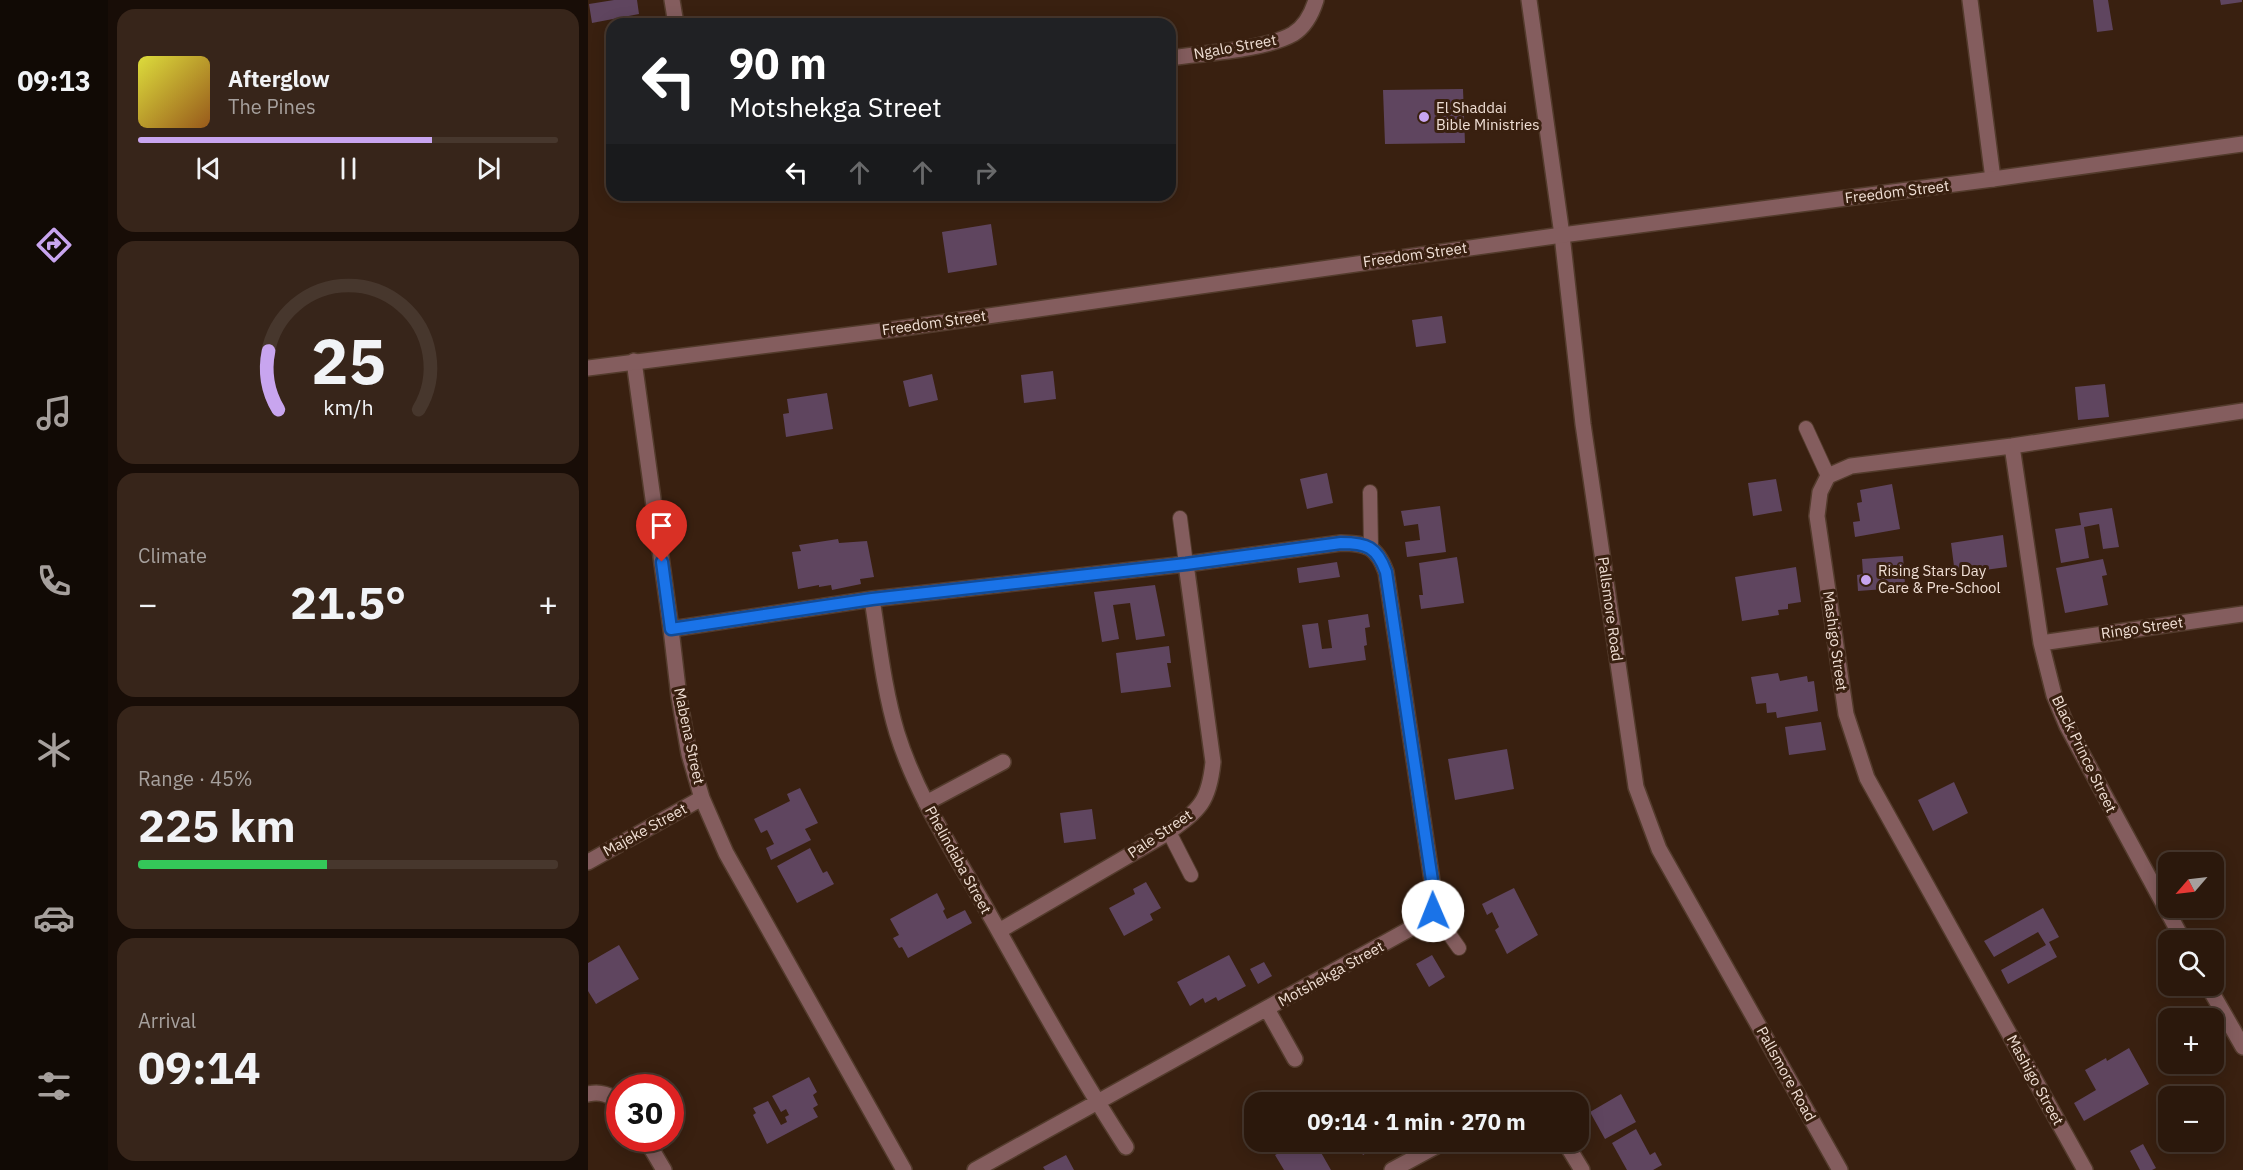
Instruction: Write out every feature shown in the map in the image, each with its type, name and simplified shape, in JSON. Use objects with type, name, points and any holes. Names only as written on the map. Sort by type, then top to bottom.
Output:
[{"type":"street","points":[[672,0],[675,18]]},
{"type":"street","name":"Ngalo Street","points":[[1176,57],[1272,43],[1295,33],[1311,16],[1316,0]]},
{"type":"street","name":"Pallsmore Road","points":[[1529,0],[1562,235],[1583,424],[1636,787],[1659,849],[1840,1170]]},
{"type":"street","points":[[1970,0],[1993,179]]},
{"type":"street","name":"Freedom Street","points":[[588,368],[911,327],[1562,235],[2243,144]]},
{"type":"street","name":"Mabena Street","points":[[634,362],[679,697],[689,754],[702,798],[726,853],[904,1170]]},
{"type":"street","points":[[1828,476],[1851,466],[2012,446],[2243,411]]},
{"type":"street","name":"Black Prince Street","points":[[2012,446],[2042,643],[2059,710],[2178,930]]},
{"type":"street","name":"Mashigo Street","points":[[1828,476],[1820,492],[1817,516],[1846,714],[1855,746],[1867,778],[2085,1170]]},
{"type":"street","points":[[671,629],[872,599],[1186,564],[1341,543],[1356,543],[1371,548],[1381,559],[1386,572],[1434,894],[1433,911]]},
{"type":"street","name":"Pale Street","points":[[999,931],[1169,832],[1202,804],[1210,786],[1213,762],[1186,564]]},
{"type":"street","name":"Phelindaba Street","points":[[872,599],[887,692],[897,732],[926,803],[1096,1101],[1126,1147]]},
{"type":"street","name":"Ringo Street","points":[[2042,643],[2243,614]]},
{"type":"street","points":[[926,803],[1003,762]]},
{"type":"street","name":"Majeke Street","points":[[588,862],[702,798]]},
{"type":"street","name":"Motshekga Street","points":[[975,1170],[1424,921],[1433,911]]},
{"type":"street","points":[[2214,996],[2243,1047]]},
{"type":"street","points":[[1267,1009],[1294,1059]]},
{"type":"street","points":[[588,1094],[596,1092],[606,1094]]},
{"type":"street","points":[[653,1152],[664,1170]]},
{"type":"street","points":[[1392,1170],[1425,1152]]},
{"type":"street","points":[[1571,1152],[1582,1170]]},
{"type":"lane","points":[[1806,428],[1828,476]]},
{"type":"lane","points":[[1370,492],[1371,548]]},
{"type":"lane","points":[[1180,518],[1186,564]]},
{"type":"lane","points":[[1169,832],[1191,875]]},
{"type":"lane","points":[[1433,911],[1459,948]]},
{"type":"building","points":[[614,0],[637,0],[639,14],[606,18],[606,20],[592,23],[589,4]]},
{"type":"building","points":[[2093,0],[2108,0],[2113,30],[2097,32]]},
{"type":"building","points":[[2220,0],[2242,0],[2242,2],[2221,5]]},
{"type":"building","name":"El Shaddai Bible Ministries","points":[[1463,89],[1465,143],[1385,144],[1383,90]]},
{"type":"building","points":[[991,224],[997,265],[948,273],[942,232]]},
{"type":"building","points":[[1442,316],[1446,343],[1416,347],[1412,320]]},
{"type":"building","points":[[1053,371],[1056,399],[1024,403],[1021,375]]},
{"type":"building","points":[[932,374],[938,400],[909,407],[903,381]]},
{"type":"building","points":[[2105,384],[2109,417],[2078,420],[2075,387]]},
{"type":"building","points":[[827,393],[833,429],[786,437],[783,414],[789,413],[787,399]]},
{"type":"building","points":[[1327,473],[1333,503],[1307,509],[1300,479]]},
{"type":"building","points":[[1776,479],[1782,511],[1753,516],[1748,483]]},
{"type":"building","points":[[1892,484],[1900,529],[1855,537],[1853,522],[1860,521],[1857,503],[1862,502],[1860,490]]},
{"type":"building","points":[[1440,506],[1446,552],[1407,557],[1405,542],[1420,540],[1418,524],[1404,526],[1401,511]]},
{"type":"building","points":[[2112,508],[2119,547],[2103,549],[2099,524],[2084,527],[2089,558],[2061,563],[2055,529],[2081,525],[2079,513]]},
{"type":"building","points":[[2003,535],[2007,567],[1955,574],[1951,543]]},
{"type":"building","points":[[838,539],[839,543],[867,541],[874,577],[860,579],[861,584],[832,590],[831,585],[798,589],[792,552],[801,551],[799,545]]},
{"type":"building","points":[[1903,556],[1905,584],[1885,586],[1885,589],[1858,591],[1857,575],[1863,574],[1862,559]]},
{"type":"building","points":[[1457,557],[1464,603],[1421,609],[1419,595],[1423,595],[1419,563]]},
{"type":"building","points":[[2103,559],[2107,575],[2102,576],[2108,605],[2065,613],[2056,568]]},
{"type":"building","points":[[1337,562],[1340,577],[1299,583],[1297,568]]},
{"type":"building","points":[[1796,567],[1801,602],[1788,604],[1788,609],[1778,610],[1779,615],[1742,621],[1735,577]]},
{"type":"building","points":[[1155,585],[1165,636],[1136,640],[1130,603],[1113,605],[1119,639],[1102,642],[1094,592]]},
{"type":"building","points":[[1368,614],[1370,627],[1365,628],[1367,645],[1364,646],[1366,660],[1309,668],[1302,625],[1318,623],[1322,649],[1332,648],[1328,620]]},
{"type":"building","points":[[1169,646],[1171,663],[1167,663],[1171,687],[1121,693],[1116,653]]},
{"type":"building","points":[[1778,673],[1780,681],[1807,676],[1808,682],[1814,681],[1818,711],[1777,718],[1776,712],[1767,713],[1766,703],[1756,704],[1751,677]]},
{"type":"building","points":[[1821,722],[1826,750],[1789,755],[1785,727]]},
{"type":"building","points":[[1507,749],[1514,789],[1455,800],[1448,759]]},
{"type":"building","points":[[1954,782],[1968,813],[1933,831],[1918,800]]},
{"type":"building","points":[[800,788],[818,823],[805,829],[811,840],[771,860],[766,848],[774,844],[767,830],[761,833],[754,819],[790,801],[787,794]]},
{"type":"building","points":[[1092,809],[1096,839],[1064,843],[1060,813]]},
{"type":"building","points":[[810,848],[823,873],[827,871],[834,884],[797,903],[777,866]]},
{"type":"building","points":[[1146,882],[1161,908],[1150,914],[1153,920],[1124,936],[1109,908],[1135,894],[1133,889]]},
{"type":"building","points":[[1514,888],[1538,935],[1507,954],[1495,930],[1499,927],[1492,912],[1487,915],[1482,904]]},
{"type":"building","points":[[937,893],[947,919],[965,910],[972,923],[908,958],[893,938],[899,935],[890,919]]},
{"type":"building","points":[[2043,908],[2059,937],[2049,942],[2057,957],[2008,984],[2001,970],[2046,945],[2038,932],[1994,957],[1984,941]]},
{"type":"building","points":[[619,945],[639,979],[596,1004],[588,991],[588,963]]},
{"type":"building","points":[[1229,955],[1246,986],[1218,1001],[1216,997],[1205,1003],[1203,998],[1190,1006],[1177,982]]},
{"type":"building","points":[[1432,955],[1445,977],[1429,987],[1416,964]]},
{"type":"building","points":[[1264,962],[1272,976],[1258,984],[1250,969]]},
{"type":"building","points":[[2129,1048],[2149,1084],[2084,1121],[2074,1103],[2096,1090],[2085,1070]]},
{"type":"building","points":[[809,1077],[817,1092],[813,1095],[818,1105],[813,1108],[818,1117],[767,1144],[753,1115],[756,1113],[753,1108],[768,1101],[781,1125],[787,1122],[785,1117],[789,1115],[786,1109],[781,1112],[772,1096]]},
{"type":"building","points":[[1621,1094],[1636,1122],[1605,1139],[1590,1112]]},
{"type":"building","points":[[1636,1129],[1650,1155],[1655,1152],[1662,1165],[1653,1170],[1627,1170],[1612,1143]]},
{"type":"building","points":[[2143,1144],[2156,1168],[2152,1170],[2140,1170],[2130,1151]]},
{"type":"building","points":[[1281,1152],[1321,1152],[1331,1170],[1284,1170],[1275,1155]]},
{"type":"building","points":[[1066,1155],[1074,1170],[1045,1170],[1043,1167]]},
{"type":"place","name":"El Shaddai Bible Ministries","points":[[1424,117]]},
{"type":"place","name":"Rising Stars Day Care & Pre-School","points":[[1866,580]]},
{"type":"route","points":[[662,562],[671,629],[872,599],[1186,564],[1341,543],[1356,543],[1371,548],[1381,559],[1386,572],[1434,894],[1433,911]]}]
